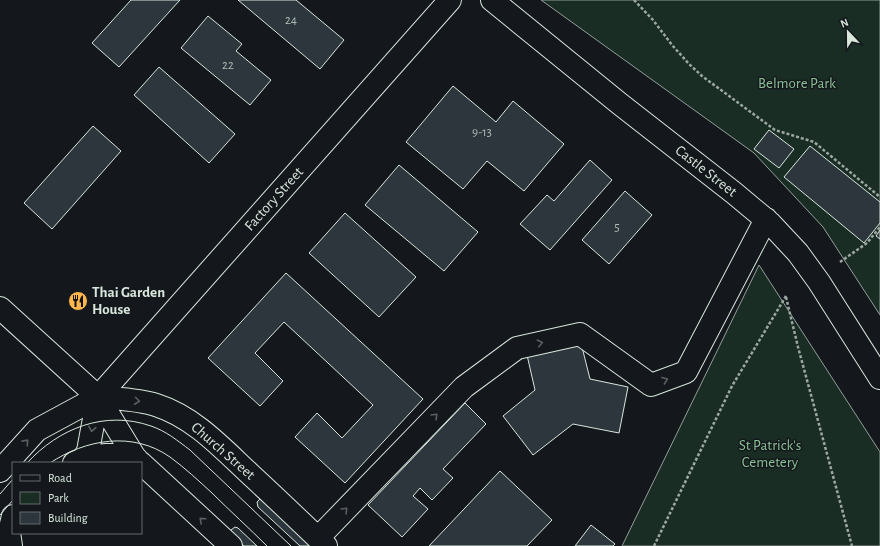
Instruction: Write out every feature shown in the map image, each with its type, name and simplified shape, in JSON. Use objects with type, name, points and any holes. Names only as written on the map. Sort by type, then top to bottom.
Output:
[{"type":"street","name":"Factory Street","points":[[0,471],[37,430],[98,397],[450,0]]},
{"type":"street","name":"Castle Street","points":[[492,0],[620,104],[766,219],[798,253],[819,282],[880,378]]},
{"type":"street","points":[[322,542],[464,387],[517,348],[580,334],[652,385],[686,372],[766,219]]},
{"type":"street","points":[[0,308],[98,397],[138,461]]},
{"type":"street","points":[[78,461],[88,451],[98,397]]},
{"type":"street","name":"Church Street","points":[[98,397],[156,405],[169,410],[192,423],[215,441],[322,542]]},
{"type":"street","points":[[78,461],[97,455],[116,454],[138,461]]},
{"type":"street","points":[[142,465],[231,546]]},
{"type":"street","points":[[0,528],[12,516]]},
{"type":"street","points":[[11,546],[9,532],[12,519]]},
{"type":"path","points":[[634,0],[653,20],[684,59],[702,76],[775,130],[814,142],[880,197]]},
{"type":"path","points":[[840,262],[867,243],[880,227]]},
{"type":"path","points":[[654,546],[732,386],[786,296],[802,363],[852,546]]},
{"type":"green space","name":"Belmore Park","points":[[541,0],[880,0],[880,315],[823,227],[754,153]]},
{"type":"green space","name":"St Patrick's Cemetery","points":[[759,265],[880,452],[880,546],[622,546]]},
{"type":"building","points":[[131,0],[180,0],[119,67],[92,43]]},
{"type":"building","points":[[238,0],[296,0],[344,40],[320,69]]},
{"type":"building","points":[[208,16],[242,44],[236,51],[271,80],[250,105],[181,48]]},
{"type":"building","points":[[159,67],[235,134],[209,163],[134,95]]},
{"type":"building","points":[[453,86],[496,122],[513,101],[564,144],[524,191],[487,161],[463,189],[406,142]]},
{"type":"building","points":[[93,126],[121,151],[52,229],[24,203]]},
{"type":"building","points":[[769,130],[794,149],[779,168],[754,149]]},
{"type":"building","points":[[810,146],[880,202],[880,223],[864,243],[784,177]]},
{"type":"building","points":[[590,160],[612,180],[550,250],[520,224],[547,195],[554,201]]},
{"type":"building","points":[[399,165],[478,232],[444,271],[365,205]]},
{"type":"building","points":[[625,191],[652,215],[609,264],[582,240]]},
{"type":"building","points":[[345,213],[416,277],[379,317],[309,253]]},
{"type":"building","points":[[880,230],[880,239],[876,236]]},
{"type":"building","points":[[286,273],[423,399],[345,483],[295,437],[317,413],[342,438],[373,405],[284,322],[255,353],[283,381],[260,406],[208,358]]},
{"type":"building","points":[[581,343],[590,379],[628,387],[619,433],[573,424],[533,455],[503,416],[535,390],[527,355]]},
{"type":"building","points":[[465,403],[486,424],[443,469],[453,478],[432,500],[420,488],[413,496],[428,509],[402,537],[368,505]]},
{"type":"building","points":[[500,471],[552,520],[527,546],[429,546]]},
{"type":"building","points":[[260,499],[264,500],[313,546],[300,546],[258,507],[257,502]]},
{"type":"building","points":[[591,525],[615,544],[613,546],[575,546]]},
{"type":"building","points":[[235,527],[238,528],[257,546],[244,546],[232,535],[231,530]]},
{"type":"tram line","points":[[28,462],[53,440],[84,425],[100,421],[117,420],[151,426],[167,433],[190,450],[291,546]]},
{"type":"tram line","points":[[52,462],[79,448],[110,441],[125,441],[156,449],[170,457],[192,475],[267,546]]},
{"type":"tram line","points":[[0,494],[12,480]]},
{"type":"tram line","points":[[0,515],[12,501]]},
{"type":"place","name":"Thai Garden House","points":[[78,301]]}]
